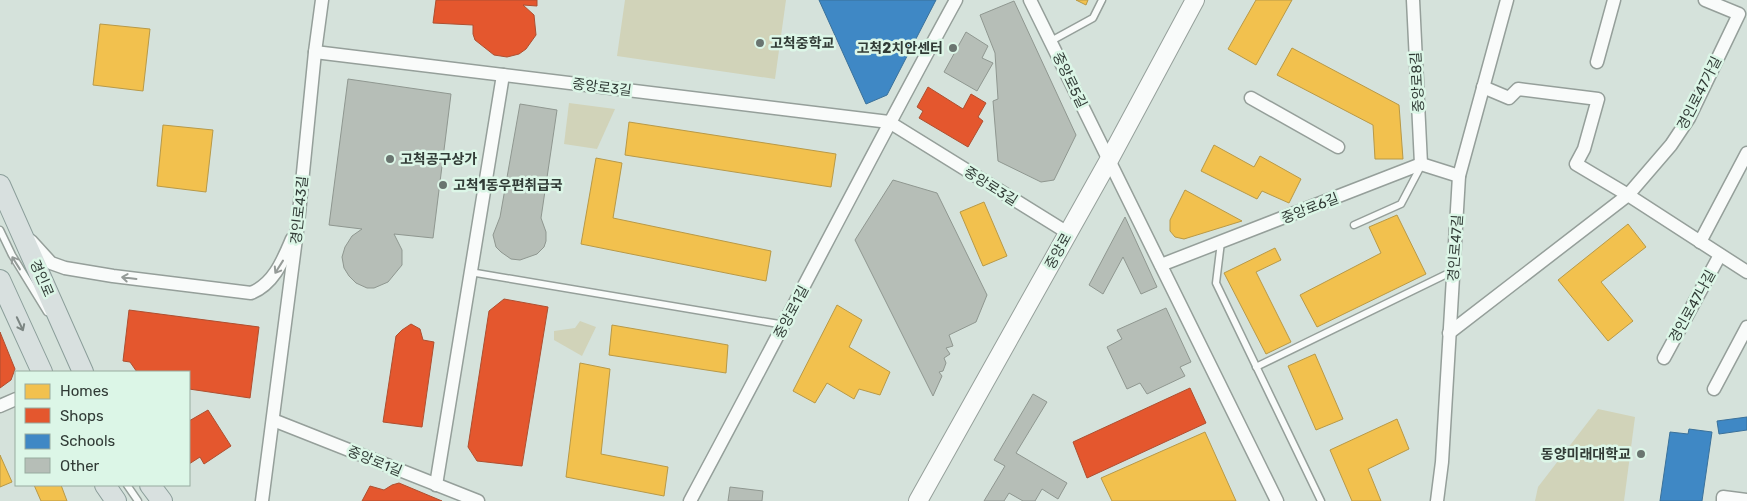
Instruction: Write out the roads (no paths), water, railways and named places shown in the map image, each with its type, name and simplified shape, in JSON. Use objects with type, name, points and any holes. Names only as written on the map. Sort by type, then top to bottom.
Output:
[{"type":"main road","name":"중앙로","points":[[918,501],[1109,160],[1195,0]]},
{"type":"main road","name":"경인로","points":[[0,185],[9,227],[81,368]]},
{"type":"main road","points":[[0,280],[42,371]]},
{"type":"main road","points":[[106,486],[116,501]]},
{"type":"main road","points":[[151,486],[162,501]]},
{"type":"street","name":"경인로43길","points":[[262,501],[298,222],[322,0]]},
{"type":"street","points":[[890,122],[956,0]]},
{"type":"street","name":"중앙로5길","points":[[1030,0],[1109,160]]},
{"type":"street","name":"중앙로8길","points":[[1413,0],[1421,164]]},
{"type":"street","name":"경인로47길","points":[[1437,501],[1442,462],[1459,176],[1507,0]]},
{"type":"street","points":[[1597,62],[1614,0]]},
{"type":"street","name":"경인로47가길","points":[[1449,333],[1628,195],[1671,146],[1689,118],[1739,14],[1705,0]]},
{"type":"street","name":"중앙로3길","points":[[315,52],[890,122],[1068,233]]},
{"type":"street","points":[[436,485],[503,75]]},
{"type":"street","points":[[1483,87],[1509,98],[1518,90],[1598,99],[1584,150],[1576,164],[1628,195]]},
{"type":"street","points":[[1251,98],[1338,147]]},
{"type":"street","name":"중앙로1길","points":[[690,501],[785,325],[890,122]]},
{"type":"street","points":[[1700,242],[1747,153]]},
{"type":"street","points":[[1109,160],[1277,501]]},
{"type":"street","points":[[1421,164],[1459,176]]},
{"type":"street","name":"중앙로6길","points":[[1161,265],[1421,164]]},
{"type":"street","name":"경인로47나길","points":[[1628,195],[1747,272]]},
{"type":"street","points":[[9,227],[51,263],[65,268],[113,276],[251,293],[260,290],[281,265],[298,222]]},
{"type":"street","name":"경인로47나길","points":[[1664,358],[1720,255]]},
{"type":"street","points":[[1714,389],[1747,327]]},
{"type":"street","points":[[0,406],[15,399]]},
{"type":"street","name":"중앙로1길","points":[[273,420],[478,501]]},
{"type":"street","points":[[1723,501],[1724,497],[1747,500]]},
{"type":"lane","points":[[1051,41],[1093,18],[1102,0]]},
{"type":"lane","points":[[1354,225],[1401,204],[1421,164]]},
{"type":"lane","points":[[1221,242],[1216,283],[1321,501]]},
{"type":"lane","points":[[1256,367],[1453,271]]},
{"type":"lane","points":[[470,272],[785,325]]},
{"type":"lane","points":[[128,486],[138,501]]},
{"type":"place","name":"고척중학교","points":[[760,43]]},
{"type":"place","name":"고척2치안센터","points":[[953,48]]},
{"type":"place","name":"고척공구상가","points":[[390,159]]},
{"type":"place","name":"고척1동우편취급국","points":[[443,185]]},
{"type":"place","name":"동양미래대학교","points":[[1641,454]]}]
